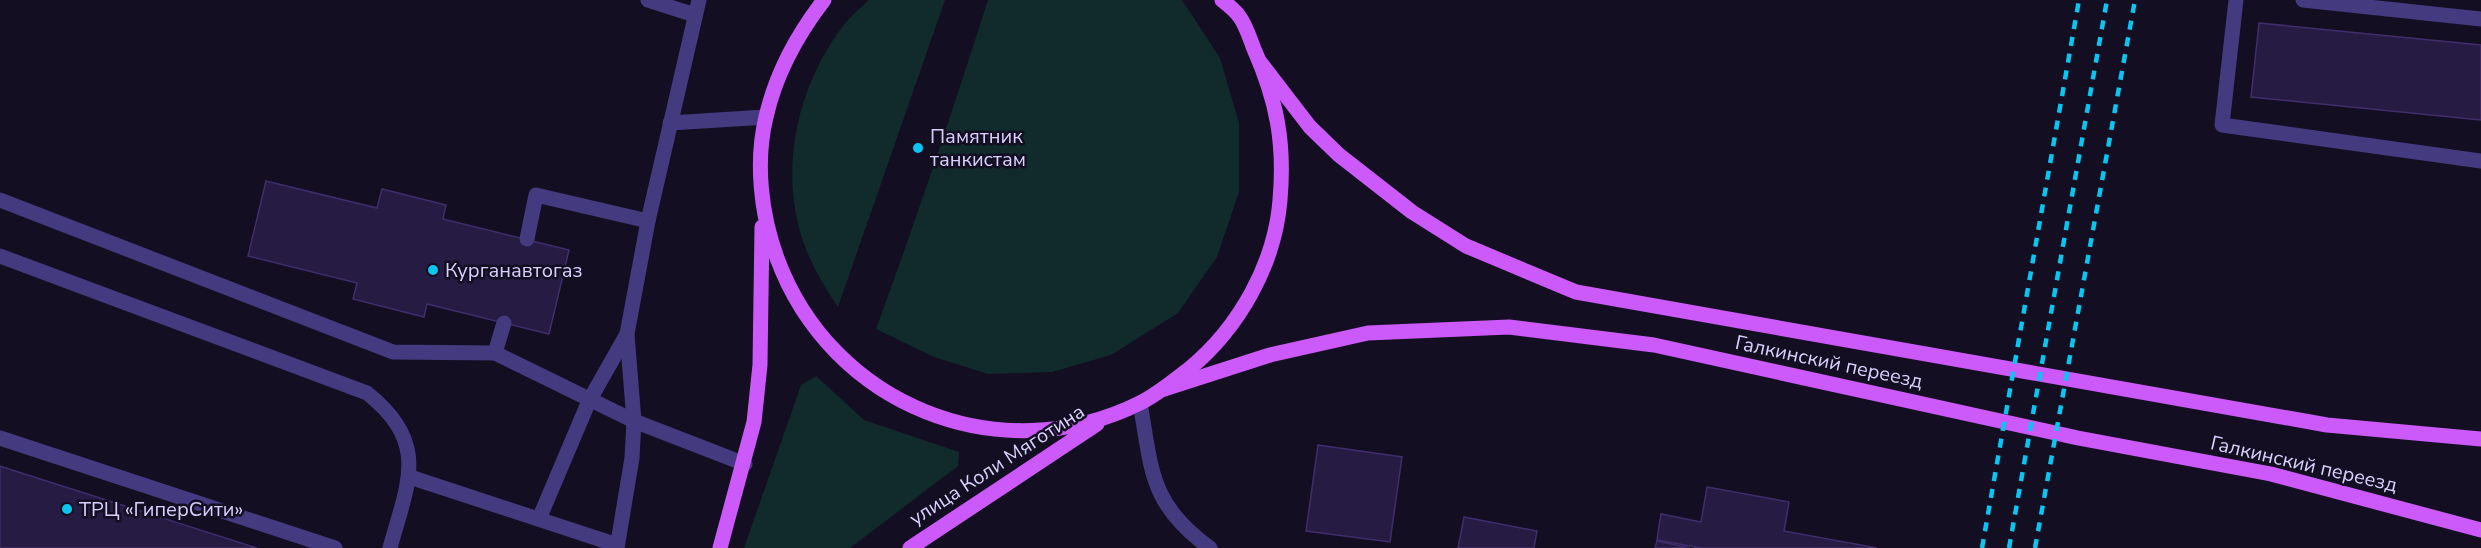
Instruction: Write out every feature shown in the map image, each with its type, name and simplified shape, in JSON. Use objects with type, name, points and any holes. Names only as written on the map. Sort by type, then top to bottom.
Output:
[{"type":"main road","points":[[720,548],[745,464],[754,422],[760,366],[762,149],[766,117],[783,64],[802,29],[824,0]]},
{"type":"main road","points":[[762,197],[770,239],[785,279],[806,316],[832,350],[864,378],[900,402],[940,418],[981,428],[1024,431],[1056,428],[1108,416],[1140,403],[1164,389],[1206,356],[1239,315],[1264,268],[1279,217],[1283,165],[1277,112],[1260,62],[1241,18],[1222,0]]},
{"type":"main road","points":[[1260,62],[1310,127],[1339,155],[1412,212],[1466,246],[1576,292],[2327,424],[2481,439]]},
{"type":"main road","name":"Галкинский переезд","points":[[1164,389],[1270,356],[1368,333],[1509,327],[1654,345],[2078,438],[2271,474],[2481,530]]},
{"type":"main road","name":"улица Коли Мяготина","points":[[910,548],[1108,416]]},
{"type":"street","points":[[648,0],[695,15]]},
{"type":"street","points":[[410,477],[617,546],[632,458],[634,421],[627,334],[648,221],[699,0]]},
{"type":"street","points":[[2236,0],[2222,125],[2481,160]]},
{"type":"street","points":[[2303,0],[2481,19]]},
{"type":"street","points":[[670,123],[766,117]]},
{"type":"street","points":[[527,239],[536,195],[648,221]]},
{"type":"street","points":[[0,200],[393,352],[495,353],[589,401],[634,421],[745,464]]},
{"type":"street","points":[[0,256],[367,393],[384,407],[400,426],[409,448],[410,477],[390,548]]},
{"type":"street","points":[[495,353],[504,323]]},
{"type":"street","points":[[539,519],[589,401],[627,334]]},
{"type":"street","points":[[1140,403],[1154,479],[1162,500],[1176,519],[1209,548]]},
{"type":"street","points":[[0,438],[336,548]]},
{"type":"green space","points":[[869,0],[945,0],[838,307],[817,274],[802,238],[795,211],[792,183],[793,155],[804,100],[814,74],[827,49],[843,26]]},
{"type":"green space","points":[[988,0],[1182,0],[1220,58],[1239,123],[1239,192],[1217,257],[1178,313],[1111,355],[1052,372],[988,374],[934,357],[876,329],[934,165]]},
{"type":"green space","points":[[816,376],[864,420],[959,452],[958,466],[850,548],[744,548],[801,385]]},
{"type":"building","points":[[2259,23],[2481,45],[2481,120],[2251,97]]},
{"type":"building","name":"Курганавтогаз","points":[[266,181],[377,208],[382,189],[446,205],[443,219],[569,250],[549,334],[427,304],[424,317],[353,299],[357,283],[248,256]]},
{"type":"building","points":[[1318,445],[1402,457],[1390,542],[1306,531]]},
{"type":"building","name":"ТРЦ «ГиперСити»","points":[[0,466],[12,470],[257,548],[0,548]]},
{"type":"building","points":[[1707,487],[1789,502],[1784,531],[1877,548],[1701,548],[1657,540],[1661,514],[1701,522]]},
{"type":"building","points":[[1464,517],[1537,531],[1534,548],[1458,548]]},
{"type":"building","points":[[1657,541],[1690,548],[1655,548]]},
{"type":"railway","points":[[1982,548],[2079,0]]},
{"type":"railway","points":[[2009,548],[2107,0]]},
{"type":"railway","points":[[2035,548],[2135,0]]},
{"type":"place","name":"Памятник танкистам","points":[[918,148]]},
{"type":"place","name":"Курганавтогаз","points":[[433,270]]},
{"type":"place","name":"ТРЦ «ГиперСити»","points":[[67,509]]}]
